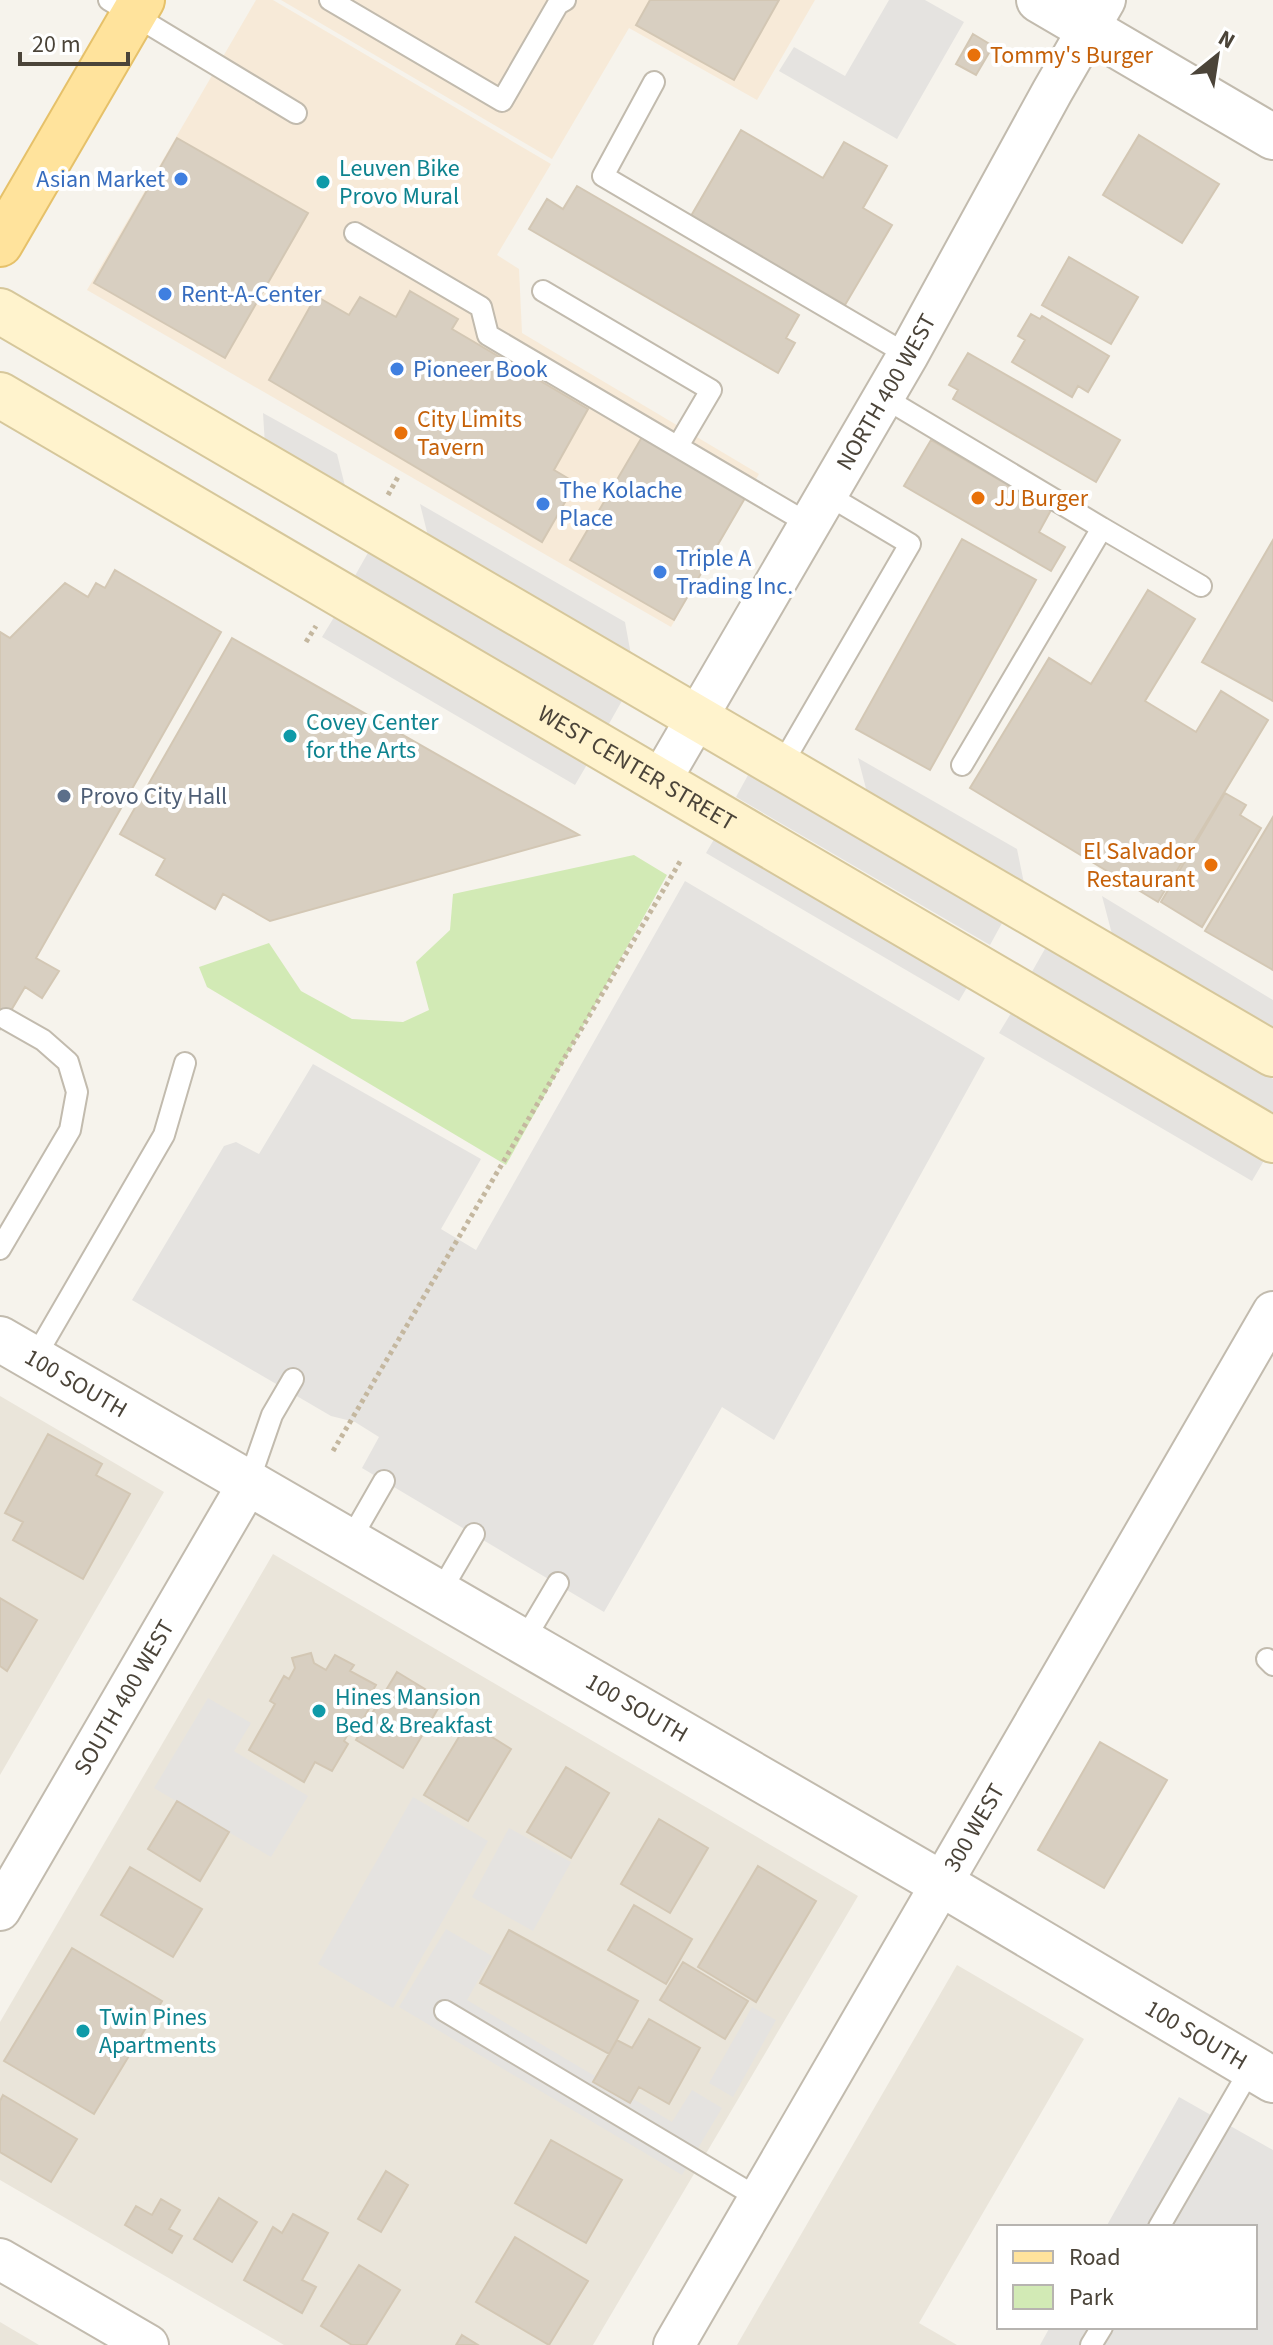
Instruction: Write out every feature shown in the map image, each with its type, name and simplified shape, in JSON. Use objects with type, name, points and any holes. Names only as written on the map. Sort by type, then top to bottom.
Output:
[{"type":"main road","points":[[0,244],[129,5]]},
{"type":"main road","points":[[0,311],[1273,1054]]},
{"type":"main road","name":"WEST CENTER STREET","points":[[0,395],[1273,1140]]},
{"type":"street","points":[[1039,0],[1097,14],[1273,137]]},
{"type":"street","name":"NORTH 400 WEST","points":[[660,781],[908,355],[1097,14]]},
{"type":"street","name":"300 WEST","points":[[674,2345],[1273,1312]]},
{"type":"street","name":"100 SOUTH","points":[[17,1349],[942,1884],[1262,2074]]},
{"type":"street","name":"SOUTH 400 WEST","points":[[0,1910],[248,1484]]},
{"type":"street","points":[[0,2259],[148,2345]]},
{"type":"lane","points":[[330,0],[502,101],[558,1]]},
{"type":"lane","points":[[129,5],[296,113]]},
{"type":"lane","points":[[654,82],[603,176],[908,355]]},
{"type":"lane","points":[[355,233],[481,307],[488,335],[678,446],[818,509],[910,544],[781,766]]},
{"type":"lane","points":[[543,291],[711,390],[678,446]]},
{"type":"lane","points":[[883,397],[1201,586]]},
{"type":"lane","points":[[962,765],[1102,528]]},
{"type":"lane","points":[[0,1249],[70,1130],[77,1092],[68,1062],[43,1040],[6,1019]]},
{"type":"lane","points":[[17,1349],[164,1135],[185,1063]]},
{"type":"lane","points":[[248,1484],[272,1415],[293,1379]]},
{"type":"lane","points":[[349,1542],[384,1481]]},
{"type":"lane","points":[[439,1594],[474,1534]]},
{"type":"lane","points":[[523,1642],[558,1583]]},
{"type":"lane","points":[[445,2011],[760,2199]]},
{"type":"lane","points":[[1160,2225],[1262,2074]]},
{"type":"path","points":[[333,1451],[681,860]]},
{"type":"shaded area","points":[[256,0],[273,0],[551,164],[497,255],[519,269],[522,333],[759,474],[671,627],[87,290]]},
{"type":"shaded area","points":[[281,0],[815,0],[757,100],[629,28],[552,159]]},
{"type":"shaded area","points":[[889,0],[925,0],[964,22],[897,139],[779,71],[794,47],[845,76]]},
{"type":"shaded area","points":[[263,413],[337,454],[347,494],[265,445]]},
{"type":"shaded area","points":[[420,504],[625,622],[633,666],[431,548]]},
{"type":"shaded area","points":[[369,551],[623,699],[606,729],[352,581]]},
{"type":"shaded area","points":[[339,609],[592,756],[575,785],[322,637]]},
{"type":"shaded area","points":[[858,758],[1017,849],[1026,893],[869,800]]},
{"type":"shaded area","points":[[753,766],[1007,914],[990,945],[736,797]]},
{"type":"shaded area","points":[[723,824],[976,972],[959,1001],[706,853]]},
{"type":"shaded area","points":[[685,881],[985,1058],[774,1440],[722,1407],[604,1612],[362,1468],[379,1437],[355,1422],[331,1416],[132,1300],[224,1146],[236,1142],[259,1154],[313,1064],[481,1159],[441,1229],[476,1250]]},
{"type":"shaded area","points":[[1102,896],[1273,1000],[1273,1034],[1113,938]]},
{"type":"shaded area","points":[[1046,947],[1273,1079],[1273,1119],[1029,977]]},
{"type":"shaded area","points":[[1016,1005],[1269,1152],[1252,1181],[999,1033]]},
{"type":"shaded area","points":[[0,1396],[164,1492],[0,1775]]},
{"type":"shaded area","points":[[273,1554],[858,1896],[593,2345],[284,2345],[0,2180],[0,2022]]},
{"type":"shaded area","points":[[208,1698],[251,1723],[234,1751],[308,1796],[271,1857],[154,1788]]},
{"type":"shaded area","points":[[413,1797],[488,1841],[393,2008],[318,1964]]},
{"type":"shaded area","points":[[509,1828],[571,1862],[533,1931],[472,1897]]},
{"type":"shaded area","points":[[446,1929],[492,1956],[467,2000],[672,2122],[692,2090],[722,2108],[682,2175],[399,2007]]},
{"type":"shaded area","points":[[957,1965],[1084,2039],[919,2323],[957,2345],[737,2345]]},
{"type":"shaded area","points":[[752,2007],[776,2020],[733,2097],[709,2083]]},
{"type":"shaded area","points":[[1179,2097],[1273,2150],[1273,2345],[1040,2345],[1049,2329],[1257,2329],[1257,2225],[1107,2225]]},
{"type":"shaded area","points":[[0,2322],[39,2345],[0,2345]]},
{"type":"green space","points":[[634,855],[667,875],[506,1165],[207,987],[199,967],[269,943],[301,991],[352,1019],[403,1022],[429,1010],[416,962],[450,930],[453,894]]},
{"type":"building","points":[[650,0],[779,0],[734,80],[636,25]]},
{"type":"building","name":"Tommy's Burger","points":[[973,34],[993,46],[976,75],[956,64]]},
{"type":"building","points":[[741,130],[823,178],[844,142],[887,166],[863,208],[892,225],[845,305],[691,216]]},
{"type":"building","points":[[1139,135],[1219,184],[1182,243],[1103,195]]},
{"type":"building","points":[[177,138],[308,213],[225,358],[94,283]]},
{"type":"building","points":[[577,186],[799,315],[786,338],[795,343],[778,373],[529,229],[547,199],[563,209]]},
{"type":"building","points":[[1069,257],[1138,297],[1111,344],[1042,305]]},
{"type":"building","points":[[410,291],[458,319],[452,329],[588,409],[554,470],[576,483],[542,542],[269,380],[316,296],[349,315],[360,297],[396,317]]},
{"type":"building","points":[[1031,314],[1040,319],[1042,316],[1109,356],[1088,392],[1078,386],[1072,397],[1012,362],[1025,340],[1018,336]]},
{"type":"building","points":[[968,353],[1120,440],[1096,482],[953,399],[958,390],[949,385]]},
{"type":"building","points":[[642,437],[745,498],[674,620],[570,560]]},
{"type":"building","name":"JJ Burger","points":[[931,440],[1051,510],[1039,532],[1065,547],[1051,571],[904,486]]},
{"type":"building","points":[[962,539],[1036,580],[930,770],[856,729]]},
{"type":"building","points":[[1273,540],[1273,701],[1202,662]]},
{"type":"building","name":"Provo City Hall","points":[[115,570],[221,632],[36,958],[59,971],[42,998],[25,987],[0,1029],[0,632],[10,638],[65,583],[88,597],[96,583],[105,588]]},
{"type":"building","points":[[1148,590],[1195,619],[1145,701],[1196,732],[1221,691],[1268,720],[1158,902],[970,788],[1049,658],[1091,684]]},
{"type":"building","name":"Covey Center for the Arts","points":[[232,638],[579,835],[270,921],[223,894],[215,909],[156,875],[165,859],[120,834]]},
{"type":"building","name":"El Salvador Restaurant","points":[[1225,793],[1246,805],[1240,815],[1261,828],[1202,927],[1161,902]]},
{"type":"building","points":[[1273,817],[1273,970],[1205,931]]},
{"type":"building","points":[[48,1434],[102,1464],[96,1475],[130,1494],[83,1579],[13,1540],[23,1522],[5,1513]]},
{"type":"building","points":[[0,1598],[37,1620],[7,1671],[0,1666]]},
{"type":"building","name":"Hines Mansion Bed & Breakfast","points":[[311,1653],[314,1663],[326,1670],[335,1655],[354,1665],[350,1671],[376,1685],[366,1702],[371,1705],[362,1721],[357,1718],[344,1741],[348,1744],[332,1771],[315,1762],[304,1782],[249,1750],[275,1704],[270,1701],[284,1676],[289,1679],[295,1668],[292,1658]]},
{"type":"building","points":[[397,1672],[443,1700],[403,1768],[356,1740]]},
{"type":"building","points":[[468,1722],[511,1749],[468,1821],[424,1795]]},
{"type":"building","points":[[1100,1742],[1167,1780],[1104,1888],[1038,1850]]},
{"type":"building","points":[[566,1767],[609,1793],[571,1858],[527,1832]]},
{"type":"building","points":[[177,1801],[229,1832],[200,1881],[148,1849]]},
{"type":"building","points":[[659,1819],[708,1848],[670,1913],[621,1884]]},
{"type":"building","points":[[758,1866],[816,1901],[756,2002],[698,1967]]},
{"type":"building","points":[[130,1867],[202,1909],[173,1957],[101,1915]]},
{"type":"building","points":[[634,1905],[692,1939],[666,1984],[608,1950]]},
{"type":"building","points":[[509,1930],[638,2001],[609,2054],[480,1983]]},
{"type":"building","name":"Twin Pines Apartments","points":[[72,1948],[162,2001],[94,2114],[4,2061]]},
{"type":"building","points":[[683,1962],[748,2001],[725,2039],[660,2000]]},
{"type":"building","points":[[649,2019],[700,2048],[669,2104],[639,2087],[630,2103],[593,2082],[617,2040],[632,2048]]},
{"type":"building","points":[[3,2095],[77,2139],[51,2182],[0,2152],[0,2101]]},
{"type":"building","points":[[551,2140],[622,2180],[586,2243],[515,2203]]},
{"type":"building","points":[[386,2171],[408,2185],[381,2232],[358,2219]]},
{"type":"building","points":[[219,2198],[257,2222],[232,2262],[194,2239]]},
{"type":"building","points":[[161,2199],[180,2210],[169,2229],[182,2236],[172,2253],[125,2225],[136,2206],[152,2215]]},
{"type":"building","points":[[293,2214],[328,2233],[302,2280],[316,2287],[302,2313],[244,2280],[273,2227],[282,2233]]},
{"type":"building","points":[[515,2237],[588,2281],[549,2345],[476,2302]]},
{"type":"building","points":[[359,2265],[400,2290],[366,2345],[352,2345],[321,2326]]},
{"type":"building","points":[[462,2335],[478,2345],[456,2345]]},
{"type":"place","name":"Tommy's Burger","points":[[974,55]]},
{"type":"place","name":"Asian Market","points":[[181,179]]},
{"type":"place","name":"Leuven Bike Provo Mural","points":[[323,182]]},
{"type":"place","name":"Rent-A-Center","points":[[165,294]]},
{"type":"place","name":"Pioneer Book","points":[[397,369]]},
{"type":"place","name":"City Limits Tavern","points":[[401,433]]},
{"type":"place","name":"JJ Burger","points":[[978,498]]},
{"type":"place","name":"The Kolache Place","points":[[543,504]]},
{"type":"place","name":"Triple A Trading Inc.","points":[[660,572]]},
{"type":"place","name":"Covey Center for the Arts","points":[[290,736]]},
{"type":"place","name":"Provo City Hall","points":[[64,796]]},
{"type":"place","name":"El Salvador Restaurant","points":[[1211,865]]},
{"type":"place","name":"Hines Mansion Bed & Breakfast","points":[[319,1711]]},
{"type":"place","name":"Twin Pines Apartments","points":[[83,2031]]}]
